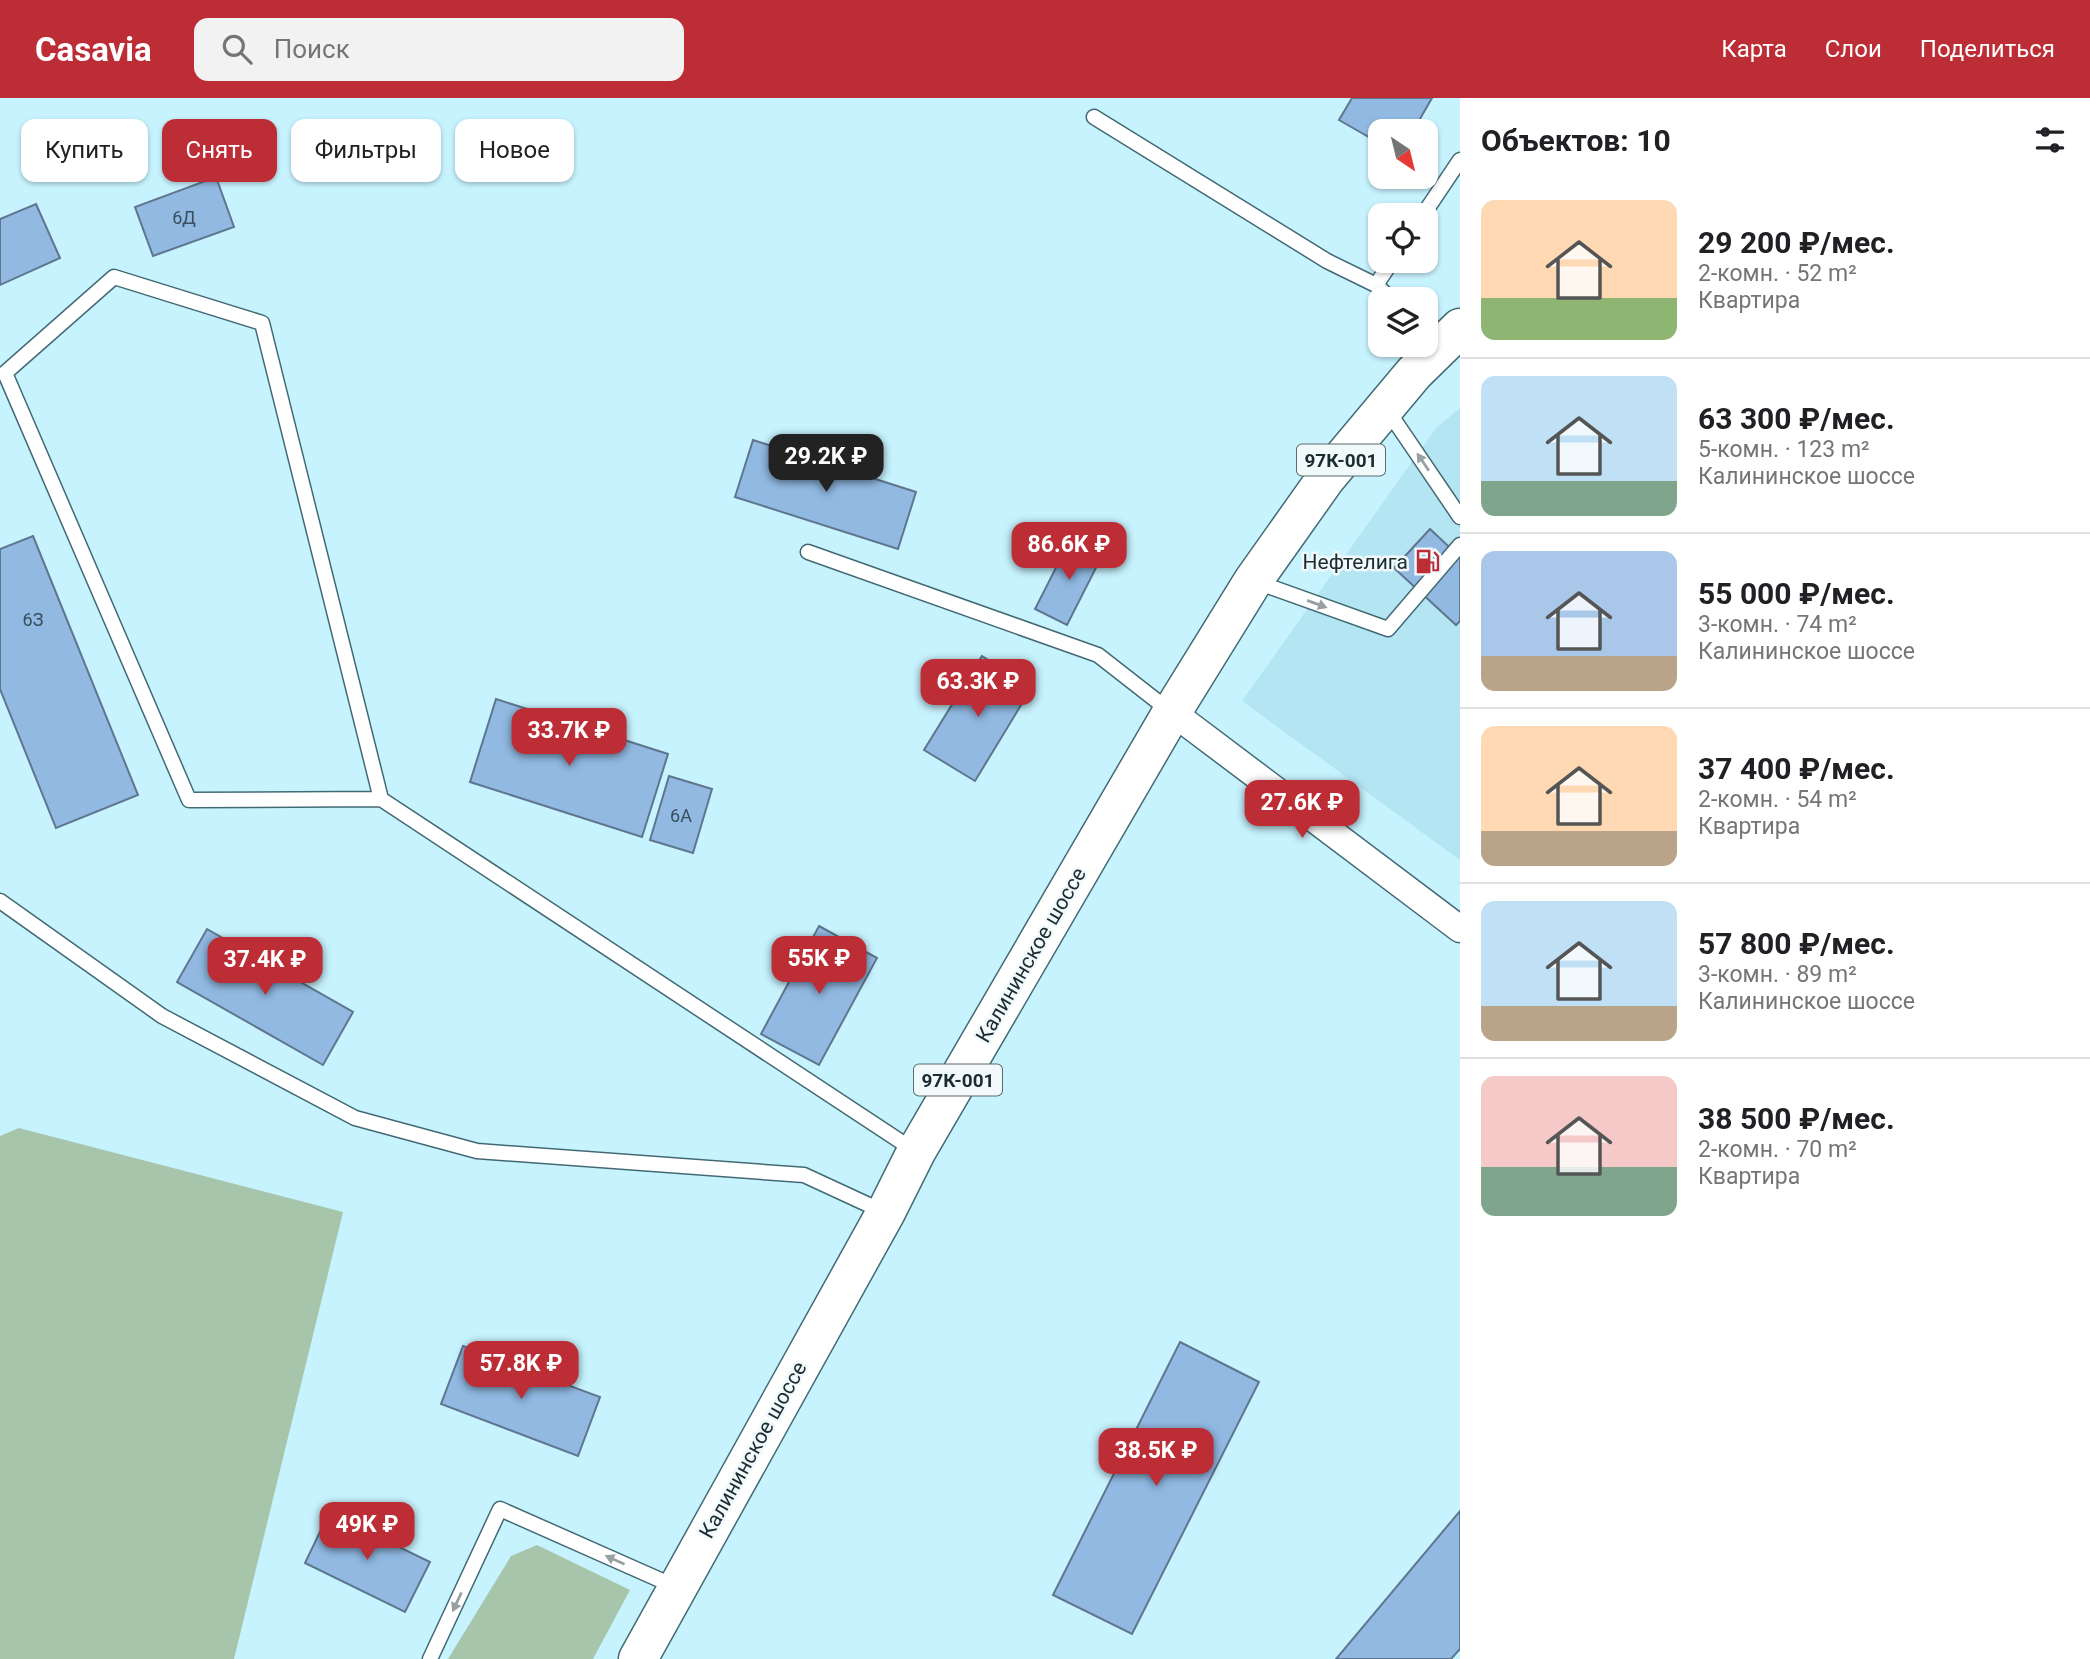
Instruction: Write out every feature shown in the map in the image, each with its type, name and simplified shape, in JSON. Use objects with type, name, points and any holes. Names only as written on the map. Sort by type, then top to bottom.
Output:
[{"type":"main road","name":"Калининское шоссе","points":[[638,1659],[886,1213],[916,1152],[1172,712],[1253,581],[1326,478],[1442,336]]},
{"type":"street","points":[[1172,712],[1460,929]]},
{"type":"lane","points":[[1094,117],[1327,261],[1376,285],[1384,273]]},
{"type":"lane","points":[[1431,203],[1460,160]]},
{"type":"lane","points":[[381,799],[262,323],[114,277],[5,373],[190,800],[381,799],[916,1152]]},
{"type":"lane","points":[[1386,407],[1460,517]]},
{"type":"lane","points":[[1253,581],[1388,629],[1460,545]]},
{"type":"lane","points":[[808,552],[1098,655],[1172,712]]},
{"type":"lane","points":[[0,901],[162,1016],[355,1118],[477,1151],[804,1175],[886,1213]]},
{"type":"lane","points":[[430,1659],[500,1509],[677,1587]]},
{"type":"shaded area","points":[[1460,408],[1460,860],[1242,701],[1436,428]]},
{"type":"green space","points":[[19,1128],[343,1212],[234,1659],[0,1659],[0,1136]]},
{"type":"green space","points":[[537,1545],[630,1590],[593,1659],[448,1659],[511,1556]]},
{"type":"building","points":[[1352,98],[1432,98],[1420,119],[1368,119],[1368,137],[1339,120]]},
{"type":"building","points":[[202,182],[218,182],[234,227],[153,256],[135,207]]},
{"type":"building","points":[[36,204],[60,258],[0,285],[0,219]]},
{"type":"building","points":[[753,440],[916,492],[898,549],[735,497]]},
{"type":"building","points":[[1430,529],[1460,557],[1460,621],[1456,625],[1394,568]]},
{"type":"building","points":[[33,536],[138,795],[56,828],[0,689],[0,549]]},
{"type":"building","points":[[1071,538],[1103,554],[1067,625],[1035,609]]},
{"type":"building","points":[[982,656],[1032,687],[975,781],[924,750]]},
{"type":"building","points":[[496,699],[668,754],[642,837],[470,782]]},
{"type":"building","points":[[669,776],[712,789],[693,853],[650,840]]},
{"type":"building","points":[[819,926],[877,958],[819,1065],[761,1034]]},
{"type":"building","points":[[207,929],[353,1012],[323,1065],[177,982]]},
{"type":"building","points":[[1180,1342],[1259,1382],[1132,1634],[1053,1595]]},
{"type":"building","points":[[463,1346],[600,1397],[578,1456],[441,1404]]},
{"type":"building","points":[[1460,1511],[1460,1649],[1451,1659],[1336,1659]]},
{"type":"building","points":[[329,1513],[430,1562],[405,1612],[305,1563]]},
{"type":"place","name":"Нефтелига","points":[[1428,562]]}]
